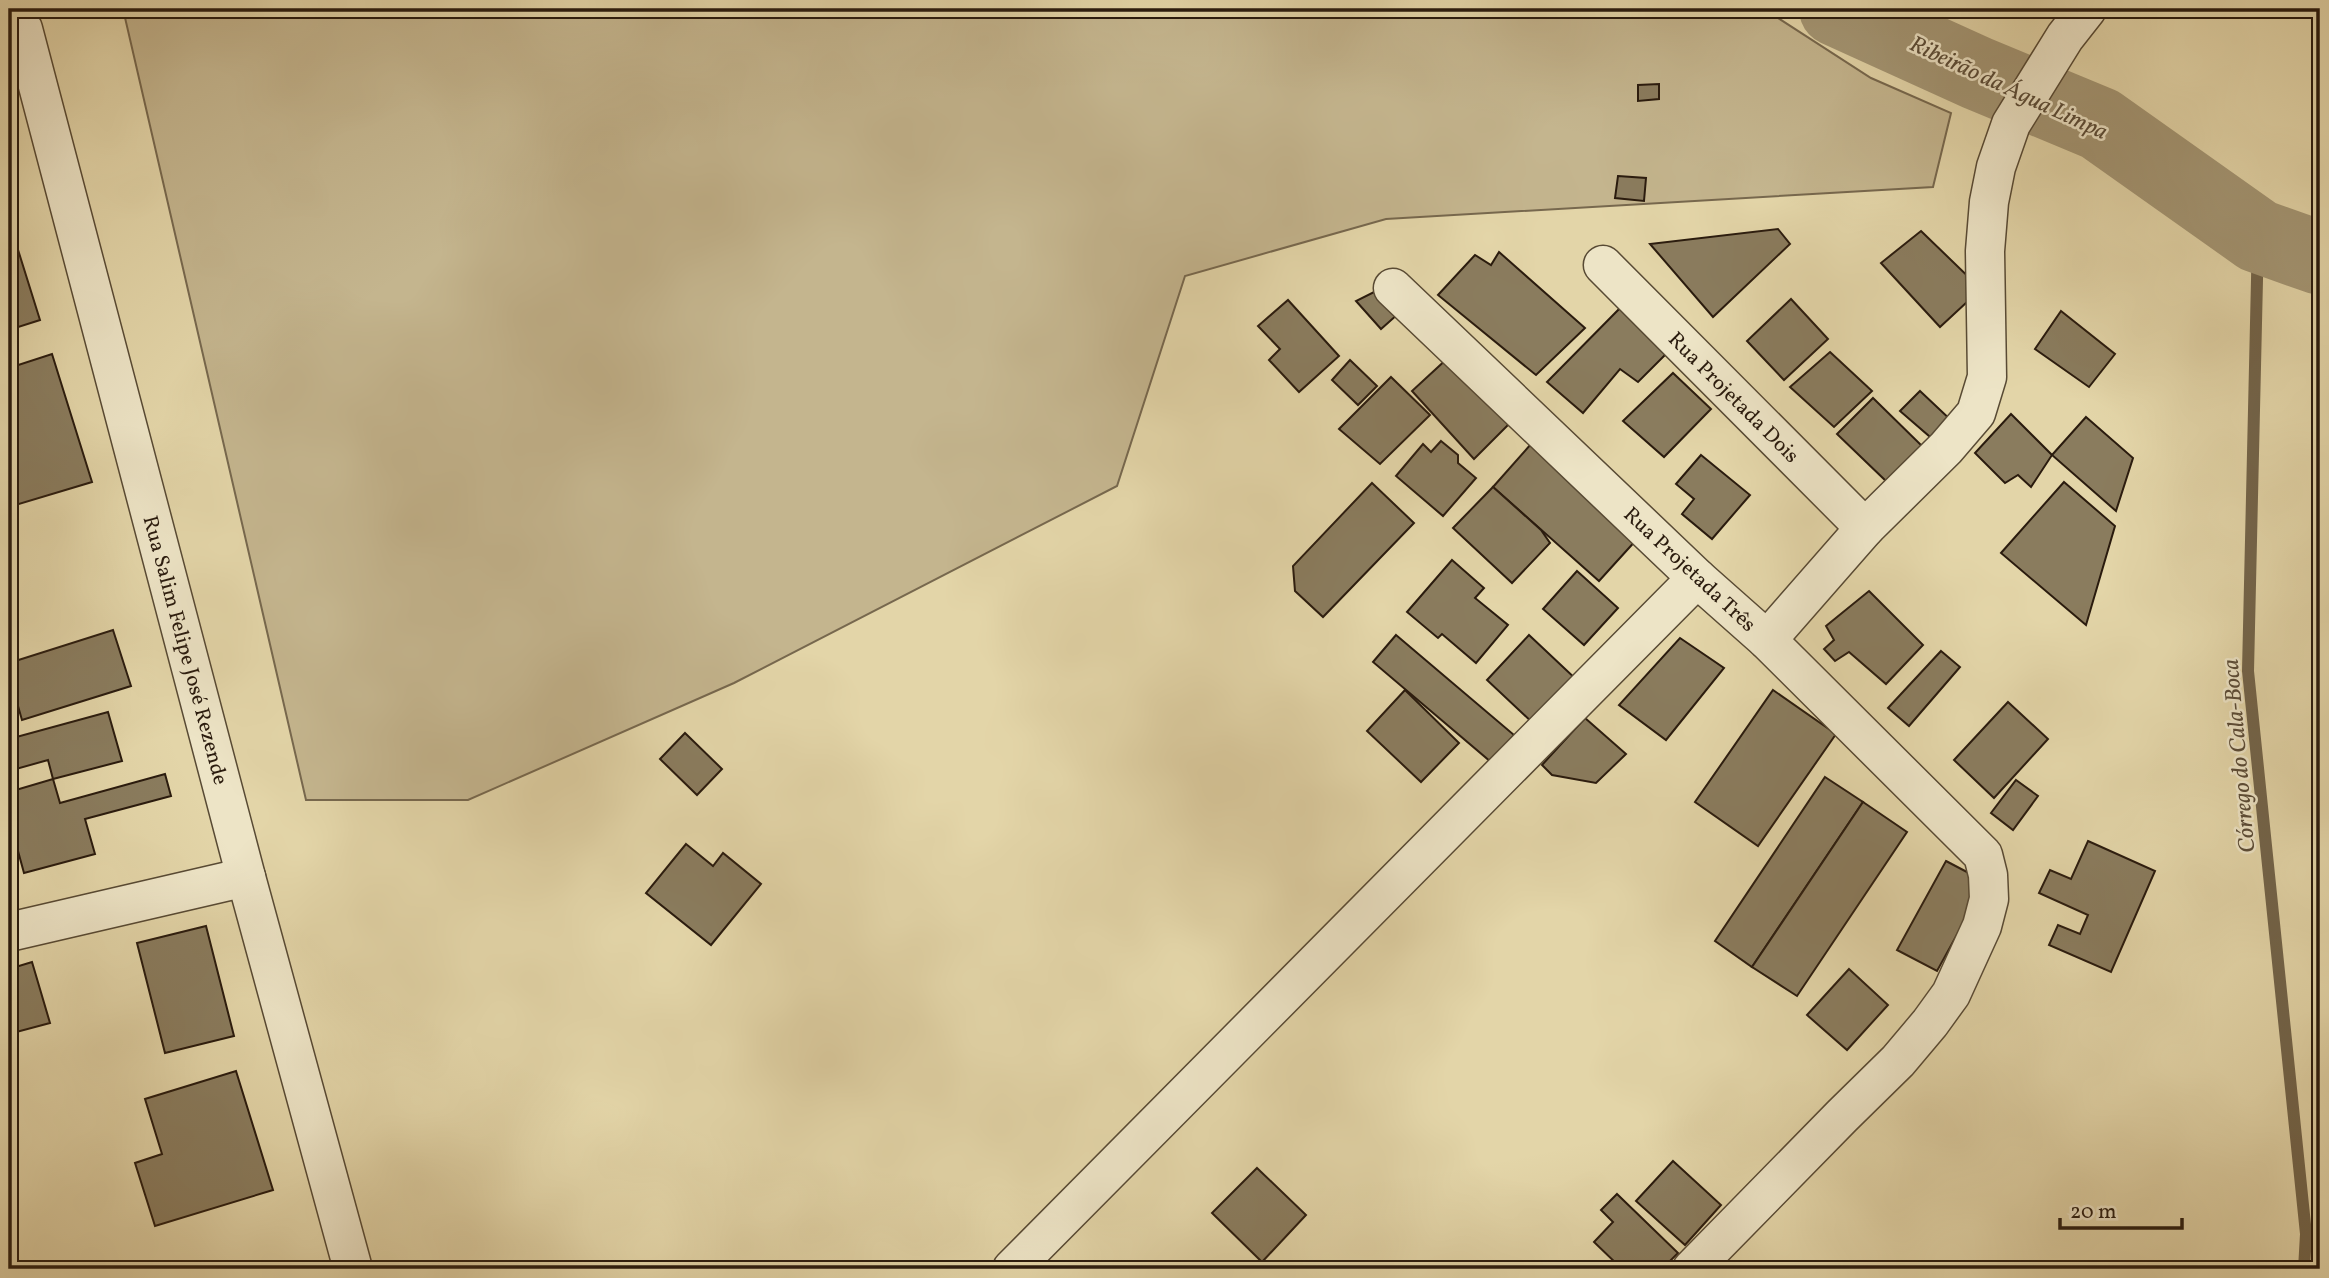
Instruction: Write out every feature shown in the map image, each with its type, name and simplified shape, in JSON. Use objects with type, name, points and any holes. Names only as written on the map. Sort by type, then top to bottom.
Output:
[{"type":"street","points":[[1767,640],[1865,528],[1945,448],[1976,412],[1987,377],[1985,251],[1989,202],[1996,167],[2011,124],[2076,23]]},
{"type":"street","name":"Rua Salim Felipe José Rezende","points":[[23,29],[246,877],[353,1269]]},
{"type":"street","name":"Rua Projetada Dois","points":[[1603,265],[1865,528]]},
{"type":"street","name":"Rua Projetada Três","points":[[1393,288],[1698,578],[1767,640],[1983,855],[1988,875],[1989,900],[1982,926],[1951,994],[1898,1062],[1692,1269]]},
{"type":"street","points":[[1012,1269],[1698,578]]},
{"type":"street","points":[[9,932],[246,877]]},
{"type":"shaded area","points":[[123,9],[1764,9],[1871,78],[1951,113],[1933,187],[1386,219],[1185,276],[1117,486],[734,683],[468,800],[306,800]]},
{"type":"building","points":[[1659,84],[1659,99],[1638,101],[1638,85]]},
{"type":"building","points":[[1618,176],[1646,178],[1644,201],[1615,198]]},
{"type":"building","points":[[9,221],[40,320],[9,330]]},
{"type":"building","points":[[1778,229],[1790,244],[1713,317],[1650,244]]},
{"type":"building","points":[[1921,231],[1981,289],[1940,327],[1881,263]]},
{"type":"building","points":[[1499,252],[1585,328],[1536,375],[1438,295],[1475,255],[1491,265]]},
{"type":"building","points":[[1378,290],[1398,314],[1381,329],[1356,301]]},
{"type":"building","points":[[1791,299],[1828,339],[1784,380],[1747,341]]},
{"type":"building","points":[[1288,300],[1339,356],[1299,392],[1269,360],[1280,349],[1258,326]]},
{"type":"building","points":[[1626,302],[1673,347],[1638,382],[1620,369],[1583,413],[1547,382]]},
{"type":"building","points":[[2061,311],[2115,354],[2089,387],[2035,349]]},
{"type":"building","points":[[1830,352],[1872,391],[1834,427],[1790,387]]},
{"type":"building","points":[[52,354],[92,482],[9,507],[9,368]]},
{"type":"building","points":[[1449,357],[1512,421],[1474,459],[1412,391]]},
{"type":"building","points":[[1350,360],[1377,386],[1358,405],[1332,380]]},
{"type":"building","points":[[1673,373],[1711,409],[1664,457],[1623,421]]},
{"type":"building","points":[[1391,377],[1430,415],[1380,464],[1339,429]]},
{"type":"building","points":[[1920,391],[1954,423],[1936,442],[1900,411]]},
{"type":"building","points":[[1873,398],[1922,446],[1887,482],[1837,434]]},
{"type":"building","points":[[2011,414],[2052,455],[2031,487],[2018,475],[2005,483],[1975,453]]},
{"type":"building","points":[[2086,417],[2133,458],[2116,511],[2052,455]]},
{"type":"building","points":[[1441,441],[1458,455],[1458,463],[1476,478],[1443,516],[1396,476],[1423,444],[1431,452]]},
{"type":"building","points":[[1531,444],[1638,538],[1599,581],[1493,487]]},
{"type":"building","points":[[1701,455],[1750,495],[1712,539],[1682,514],[1694,499],[1676,484]]},
{"type":"building","points":[[2064,482],[2115,526],[2086,625],[2001,553]]},
{"type":"building","points":[[1372,483],[1414,523],[1323,617],[1295,591],[1293,566]]},
{"type":"building","points":[[1493,487],[1541,530],[1550,543],[1512,583],[1453,528]]},
{"type":"building","points":[[1452,560],[1484,588],[1475,598],[1508,625],[1476,663],[1442,634],[1438,638],[1407,612]]},
{"type":"building","points":[[1577,571],[1618,608],[1584,645],[1543,609]]},
{"type":"building","points":[[1869,591],[1923,645],[1886,684],[1849,652],[1835,661],[1824,649],[1834,640],[1826,626]]},
{"type":"building","points":[[113,630],[131,686],[22,720],[14,692],[9,694],[9,663]]},
{"type":"building","points":[[1396,635],[1514,735],[1491,762],[1373,662]]},
{"type":"building","points":[[1529,635],[1579,682],[1536,726],[1487,680]]},
{"type":"building","points":[[1680,638],[1724,668],[1666,740],[1619,705]]},
{"type":"building","points":[[1941,651],[1960,667],[1909,726],[1888,708]]},
{"type":"building","points":[[1405,690],[1459,743],[1421,782],[1367,731]]},
{"type":"building","points":[[1773,690],[1836,734],[1758,846],[1695,802]]},
{"type":"building","points":[[2008,702],[2048,739],[1994,798],[1954,760]]},
{"type":"building","points":[[108,712],[122,761],[53,779],[48,760],[9,771],[9,739]]},
{"type":"building","points":[[1585,718],[1626,754],[1596,783],[1552,775],[1542,765]]},
{"type":"building","points":[[685,733],[722,769],[697,795],[660,759]]},
{"type":"building","points":[[165,774],[171,796],[85,819],[95,854],[24,873],[9,818],[9,792],[53,779],[60,803]]},
{"type":"building","points":[[1825,777],[1863,802],[1752,967],[1715,941]]},
{"type":"building","points":[[2016,780],[2038,796],[2013,830],[1991,813]]},
{"type":"building","points":[[1863,802],[1907,832],[1797,996],[1752,967]]},
{"type":"building","points":[[2088,841],[2155,871],[2111,972],[2049,945],[2058,925],[2080,934],[2088,915],[2039,893],[2050,870],[2071,879]]},
{"type":"building","points":[[686,844],[713,866],[723,853],[761,884],[711,945],[646,893]]},
{"type":"building","points":[[1946,861],[1986,882],[1937,971],[1897,950]]},
{"type":"building","points":[[206,926],[234,1036],[165,1053],[137,943]]},
{"type":"building","points":[[32,962],[50,1023],[9,1034],[9,969]]},
{"type":"building","points":[[1849,969],[1888,1005],[1847,1050],[1807,1015]]},
{"type":"building","points":[[236,1071],[273,1190],[155,1226],[135,1163],[162,1154],[145,1099]]},
{"type":"building","points":[[1673,1161],[1721,1205],[1685,1245],[1636,1201]]},
{"type":"building","points":[[1257,1168],[1306,1215],[1262,1262],[1212,1213]]},
{"type":"building","points":[[1617,1194],[1678,1253],[1662,1269],[1622,1269],[1594,1242],[1613,1222],[1601,1210]]},
{"type":"waterway","name":"Ribeirão da Água Limpa","points":[[1836,9],[1977,73],[2100,124],[2258,236],[2320,258]]},
{"type":"waterway","name":"Córrego do Cala-Boca","points":[[2258,236],[2248,671],[2306,1234],[2304,1269]]}]
